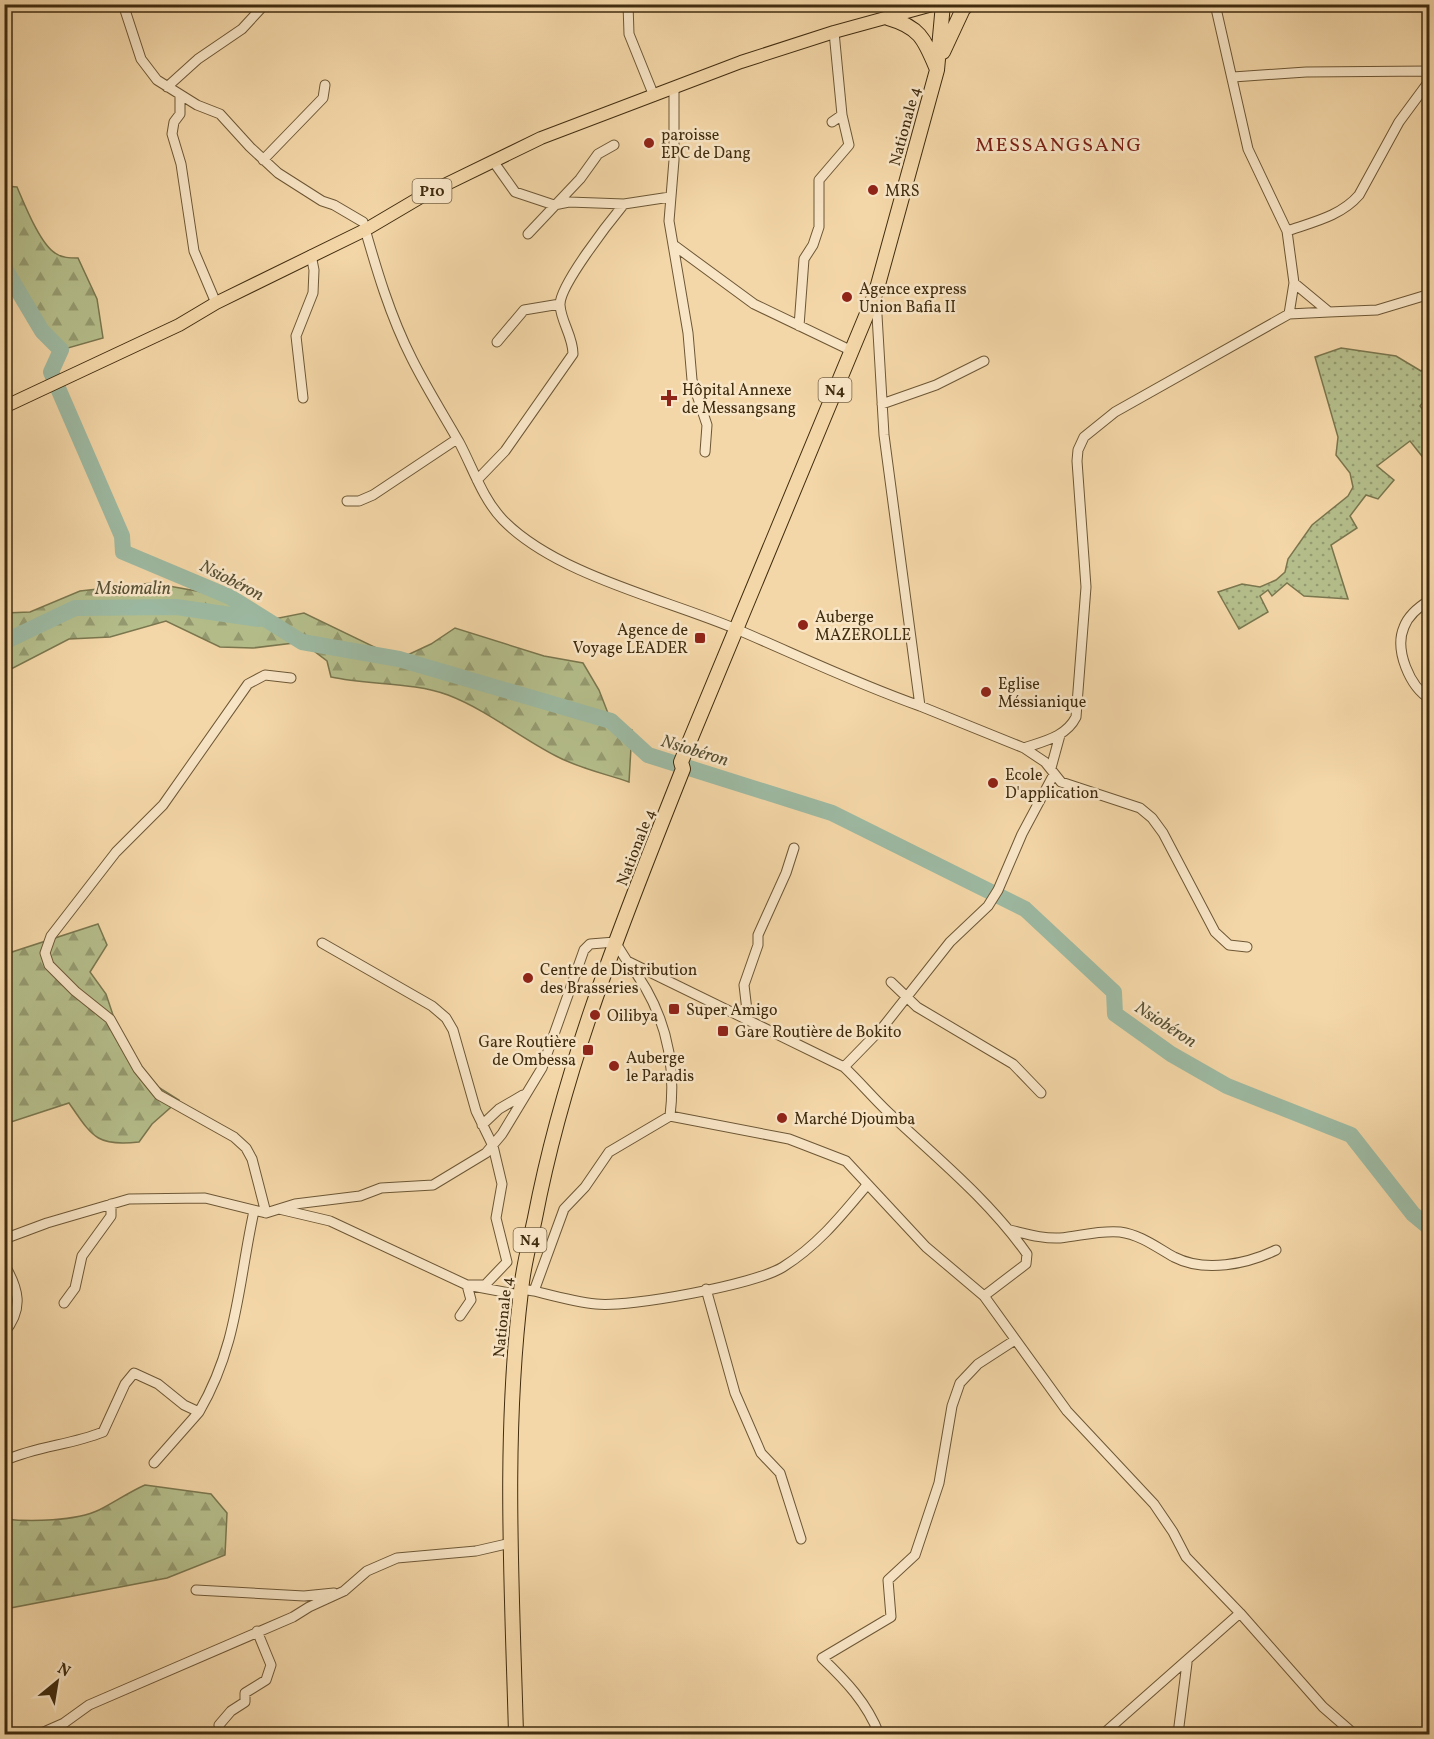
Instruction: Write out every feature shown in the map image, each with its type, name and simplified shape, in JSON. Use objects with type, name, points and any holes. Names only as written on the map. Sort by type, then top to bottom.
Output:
[{"type":"highway","name":"Nationale 4","points":[[516,1734],[511,1543],[511,1394],[525,1292],[558,1114],[577,1048],[682,765],[876,292],[937,66],[943,4]]},
{"type":"highway","points":[[937,66],[963,9],[968,4]]},
{"type":"highway","points":[[884,19],[915,28],[937,66]]},
{"type":"main road","name":"P10","points":[[884,19],[907,4]]},
{"type":"main road","name":"P10","points":[[4,408],[91,369],[179,325],[216,303],[365,230],[426,194],[541,138],[741,62],[834,32],[936,4]]},
{"type":"street","points":[[123,4],[141,59],[157,80],[197,105],[220,114],[263,160],[322,201],[359,219],[365,230],[395,322],[411,357],[490,504],[504,520],[548,552],[605,580],[736,629],[805,662],[1024,748],[1052,771],[1061,782],[1134,804],[1152,818],[1215,932],[1229,945],[1247,947]]},
{"type":"street","points":[[167,87],[198,59],[242,29],[266,4]]},
{"type":"street","points":[[628,4],[629,34],[654,96]]},
{"type":"street","points":[[1215,4],[1248,149],[1287,231],[1294,283],[1289,314]]},
{"type":"street","points":[[800,326],[804,259],[813,245],[819,227],[819,180],[849,145],[842,115],[834,32]]},
{"type":"street","points":[[1233,77],[1296,72],[1430,71]]},
{"type":"street","points":[[1287,231],[1339,212],[1350,205],[1362,189],[1399,122],[1430,80]]},
{"type":"street","points":[[263,160],[276,144],[324,98],[325,85]]},
{"type":"street","points":[[674,89],[674,160],[669,221],[688,333],[692,380],[707,425],[705,452]]},
{"type":"street","points":[[180,94],[180,114]]},
{"type":"street","points":[[197,105],[180,114],[174,122],[172,134],[181,164],[194,251],[216,303]]},
{"type":"street","points":[[832,122],[842,115]]},
{"type":"street","points":[[528,234],[580,179],[598,154],[614,145]]},
{"type":"street","points":[[494,161],[515,192],[554,205],[569,202],[624,204],[670,197]]},
{"type":"street","points":[[477,480],[505,451],[573,354],[560,304],[563,292],[593,245],[624,204]]},
{"type":"street","points":[[675,246],[754,304],[852,351]]},
{"type":"street","points":[[303,398],[296,336],[313,293],[314,270],[311,255]]},
{"type":"street","points":[[1294,283],[1329,312]]},
{"type":"street","points":[[876,292],[882,404],[920,706]]},
{"type":"street","points":[[1024,748],[1060,735],[1071,727],[1076,717],[1086,578],[1077,461],[1078,450],[1084,437],[1125,406],[1289,314],[1377,310],[1430,294]]},
{"type":"street","points":[[497,342],[524,310],[560,304]]},
{"type":"street","points":[[882,404],[936,386],[984,361]]},
{"type":"street","points":[[347,501],[358,501],[373,495],[457,439]]},
{"type":"street","points":[[1430,600],[1412,614],[1403,628],[1402,639],[1412,681],[1420,693],[1430,699]]},
{"type":"street","points":[[267,1213],[252,1159],[246,1148],[234,1137],[159,1095],[149,1086],[110,1019],[75,991],[50,965],[45,953],[51,936],[116,852],[163,805],[248,684],[265,675],[291,678]]},
{"type":"street","points":[[844,1067],[883,1028],[950,942],[988,906],[998,890],[1052,771],[1060,735]]},
{"type":"street","points":[[748,1019],[744,985],[758,945],[758,935],[786,873],[794,848]]},
{"type":"street","points":[[4,1239],[111,1204],[142,1198],[205,1198],[267,1213],[277,1208],[346,1199],[381,1188],[433,1185],[478,1158],[493,1146],[542,1068],[552,1045],[579,960],[584,950],[591,944],[615,942],[646,986],[671,1055],[674,1084],[670,1116]]},
{"type":"street","points":[[322,943],[432,1006],[446,1018],[453,1030],[482,1125],[493,1146],[502,1184],[496,1218],[507,1262],[485,1285],[467,1285]]},
{"type":"street","points":[[627,961],[844,1067],[1010,1230],[1027,1254],[1026,1264],[984,1296]]},
{"type":"street","points":[[891,982],[906,998],[1013,1064],[1041,1093]]},
{"type":"street","points":[[482,1125],[499,1109],[524,1094]]},
{"type":"street","points":[[525,1292],[568,1203],[585,1187],[609,1152],[670,1116],[798,1142],[846,1161],[926,1247],[984,1296],[1067,1411],[1154,1504],[1186,1557],[1240,1613],[1329,1713],[1354,1734]]},
{"type":"street","points":[[277,1208],[330,1221],[467,1285],[598,1304],[629,1303],[741,1282],[780,1269],[829,1232],[867,1185]]},
{"type":"street","points":[[64,1303],[75,1288],[82,1256],[111,1216],[111,1204]]},
{"type":"street","points":[[154,1463],[199,1412],[220,1373],[239,1303],[243,1260],[254,1211]]},
{"type":"street","points":[[1010,1230],[1047,1238],[1120,1232],[1137,1236],[1174,1257],[1193,1264],[1242,1262],[1257,1259],[1276,1250]]},
{"type":"street","points":[[4,1264],[16,1285],[17,1307],[15,1321],[4,1333]]},
{"type":"street","points":[[460,1316],[471,1300],[467,1285]]},
{"type":"street","points":[[706,1289],[735,1393],[761,1453],[780,1473],[801,1539]]},
{"type":"street","points":[[879,1734],[873,1719],[852,1686],[822,1658],[891,1617],[888,1580],[915,1555],[939,1483],[952,1406],[960,1383],[978,1364],[1015,1340]]},
{"type":"street","points":[[4,1450],[6,1460],[25,1452],[85,1440],[103,1432],[125,1384],[134,1372],[158,1384],[184,1405],[199,1412]]},
{"type":"street","points":[[39,1734],[64,1723],[89,1705],[293,1617],[344,1591],[367,1571],[397,1558],[476,1551],[511,1543]]},
{"type":"street","points":[[196,1590],[304,1596],[344,1591]]},
{"type":"street","points":[[1103,1734],[1187,1663],[1240,1613]]},
{"type":"street","points":[[221,1734],[219,1725],[231,1711],[245,1702],[245,1693],[266,1680],[271,1665],[257,1632]]},
{"type":"street","points":[[1178,1734],[1187,1663]]},
{"type":"green space","points":[[5,186],[17,187],[33,223],[49,248],[60,256],[78,258],[97,299],[103,338],[61,350],[42,331],[5,265]]},
{"type":"green space","points":[[1341,348],[1396,356],[1421,371],[1429,366],[1429,395],[1420,406],[1429,417],[1429,465],[1410,441],[1377,466],[1394,480],[1378,499],[1366,495],[1350,516],[1357,528],[1331,545],[1348,599],[1304,596],[1287,583],[1272,596],[1268,590],[1260,596],[1268,612],[1239,629],[1218,592],[1242,584],[1260,587],[1276,580],[1285,572],[1288,559],[1312,525],[1348,496],[1353,487],[1350,473],[1336,455],[1338,437],[1315,357]]},
{"type":"green space","points":[[152,583],[230,597],[269,620],[304,613],[399,659],[431,644],[455,628],[544,656],[583,663],[599,690],[611,721],[632,730],[629,782],[583,767],[542,749],[476,708],[448,695],[421,688],[331,677],[327,661],[302,642],[253,648],[220,647],[166,621],[110,637],[69,639],[13,668],[5,669],[5,613],[30,612],[80,591]]},
{"type":"green space","points":[[98,924],[107,945],[90,972],[106,994],[123,1045],[158,1087],[179,1100],[152,1124],[139,1142],[104,1141],[90,1131],[69,1103],[5,1124],[4,957],[6,954]]},
{"type":"green space","points":[[145,1485],[211,1494],[227,1513],[225,1555],[167,1578],[5,1609],[5,1519],[40,1520],[89,1514]]},
{"type":"waterway","name":"Nsiobéron","points":[[4,267],[42,331],[61,350],[51,372],[122,536],[123,552],[230,597],[302,642],[399,659],[611,721],[648,755],[832,813],[1025,909],[1114,992],[1115,1014],[1171,1054],[1227,1086],[1351,1135],[1413,1214],[1430,1228]]},
{"type":"waterway","name":"Msiomalin","points":[[4,642],[75,608],[176,607],[259,619]]},
{"type":"place","name":"paroisse EPC de Dang","points":[[649,143]]},
{"type":"place","name":"MRS","points":[[873,190]]},
{"type":"place","name":"Agence express Union Bafia II","points":[[847,297]]},
{"type":"place","name":"Hôpital Annexe de Messangsang","points":[[669,398]]},
{"type":"place","name":"Auberge MAZEROLLE","points":[[803,625]]},
{"type":"place","name":"Agence de Voyage LEADER","points":[[700,638]]},
{"type":"place","name":"Eglise Méssianique","points":[[986,692]]},
{"type":"place","name":"Ecole D'application","points":[[993,783]]},
{"type":"place","name":"Centre de Distribution des Brasseries","points":[[528,978]]},
{"type":"place","name":"Super Amigo","points":[[674,1009]]},
{"type":"place","name":"Oilibya","points":[[595,1015]]},
{"type":"place","name":"Gare Routière de Bokito","points":[[723,1031]]},
{"type":"place","name":"Gare Routière de Ombessa","points":[[588,1050]]},
{"type":"place","name":"Auberge le Paradis","points":[[614,1066]]},
{"type":"place","name":"Marché Djoumba","points":[[782,1118]]},
{"type":"district","name":"MESSANGSANG","points":[[1059,144]]}]
